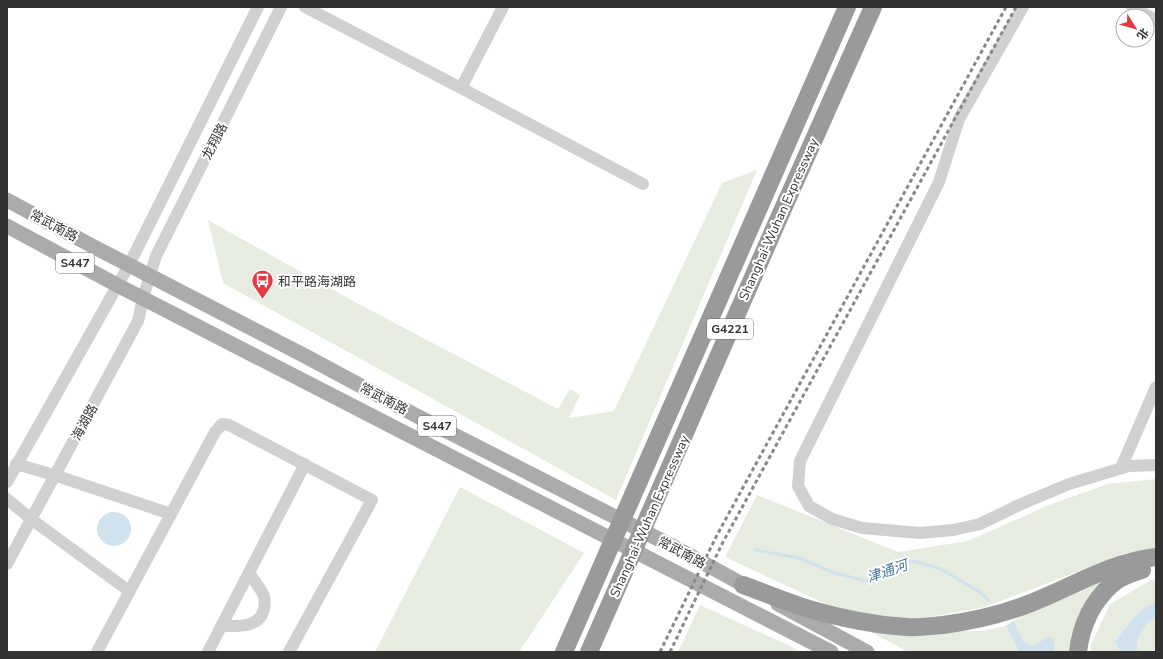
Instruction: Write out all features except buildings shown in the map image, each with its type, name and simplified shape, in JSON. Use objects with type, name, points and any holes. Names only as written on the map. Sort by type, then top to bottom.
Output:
[{"type":"highway","name":"Shanghai-Wuhan Expressway","points":[[564,652],[847,7]]},
{"type":"highway","name":"Shanghai-Wuhan Expressway","points":[[589,652],[873,7]]},
{"type":"highway","points":[[743,585],[829,615],[872,623],[908,627],[927,627],[974,621],[1006,612],[1032,603],[1084,579],[1118,566],[1156,557]]},
{"type":"highway","points":[[1078,652],[1079,642],[1088,615],[1112,584],[1140,570],[1156,567]]},
{"type":"main road","name":"常武南路","points":[[7,200],[417,416],[676,548],[866,652]]},
{"type":"main road","name":"常武南路","points":[[7,226],[117,285],[831,652]]},
{"type":"street","name":"龙翔路","points":[[129,265],[258,7]]},
{"type":"street","name":"龙翔路","points":[[149,276],[156,256],[281,7]]},
{"type":"street","points":[[305,7],[643,184]]},
{"type":"street","points":[[462,88],[503,7]]},
{"type":"street","points":[[1023,7],[959,119],[939,182],[800,461],[798,486],[809,506],[832,519],[862,528],[920,533],[953,530],[980,524],[1068,484],[1129,466],[1156,465]]},
{"type":"street","points":[[1132,7],[1156,20]]},
{"type":"street","points":[[7,482],[129,265]]},
{"type":"street","name":"海湖路","points":[[7,564],[138,321],[149,276]]},
{"type":"street","points":[[1122,468],[1156,387]]},
{"type":"street","points":[[97,652],[215,432],[222,424],[229,425],[372,500],[289,652]]},
{"type":"street","points":[[16,464],[171,514]]},
{"type":"street","points":[[208,652],[305,464]]},
{"type":"street","points":[[7,499],[31,519],[129,591]]},
{"type":"street","points":[[221,626],[240,626],[254,623],[263,612],[265,604],[264,595],[249,572]]},
{"type":"shaded area","points":[[757,170],[616,500],[223,283],[208,220],[355,302],[558,409],[570,389],[580,395],[569,418],[614,411],[722,183]]},
{"type":"shaded area","points":[[1156,479],[1156,549],[1126,553],[985,607],[913,620],[839,610],[725,557],[757,495],[898,552],[968,541],[1049,505],[1108,484]]},
{"type":"shaded area","points":[[460,487],[584,553],[519,652],[375,652]]},
{"type":"shaded area","points":[[1156,579],[1156,602],[1141,611],[1115,639],[1120,652],[1091,652],[1091,645],[1110,604],[1151,580]]},
{"type":"shaded area","points":[[1100,582],[1104,587],[1073,652],[1054,652],[1054,639],[1033,648],[1023,640],[1014,620]]},
{"type":"shaded area","points":[[700,605],[790,646],[800,652],[678,652]]},
{"type":"shaded area","points":[[1156,618],[1156,652],[1137,652],[1137,640],[1148,622]]},
{"type":"shaded area","points":[[1006,626],[1019,652],[908,652],[871,632],[983,631]]},
{"type":"water","points":[[117,512],[124,514],[129,519],[131,529],[129,539],[124,544],[111,546],[104,544],[99,539],[97,526],[99,519],[104,514]]},
{"type":"water","points":[[1156,602],[1156,618],[1148,622],[1137,640],[1137,652],[1120,652],[1115,640],[1141,610]]},
{"type":"water","points":[[1014,620],[1023,640],[1033,647],[1047,637],[1054,639],[1054,652],[1019,652],[1006,626]]},
{"type":"waterway","name":"津通河","points":[[755,550],[799,558],[835,573],[866,581],[913,561],[941,569],[980,592],[988,600]]},
{"type":"railway","points":[[660,652],[717,535],[1006,7]]},
{"type":"railway","points":[[670,652],[722,544],[1016,7]]},
{"type":"place","name":"和平路海湖路","points":[[263,300]]}]
